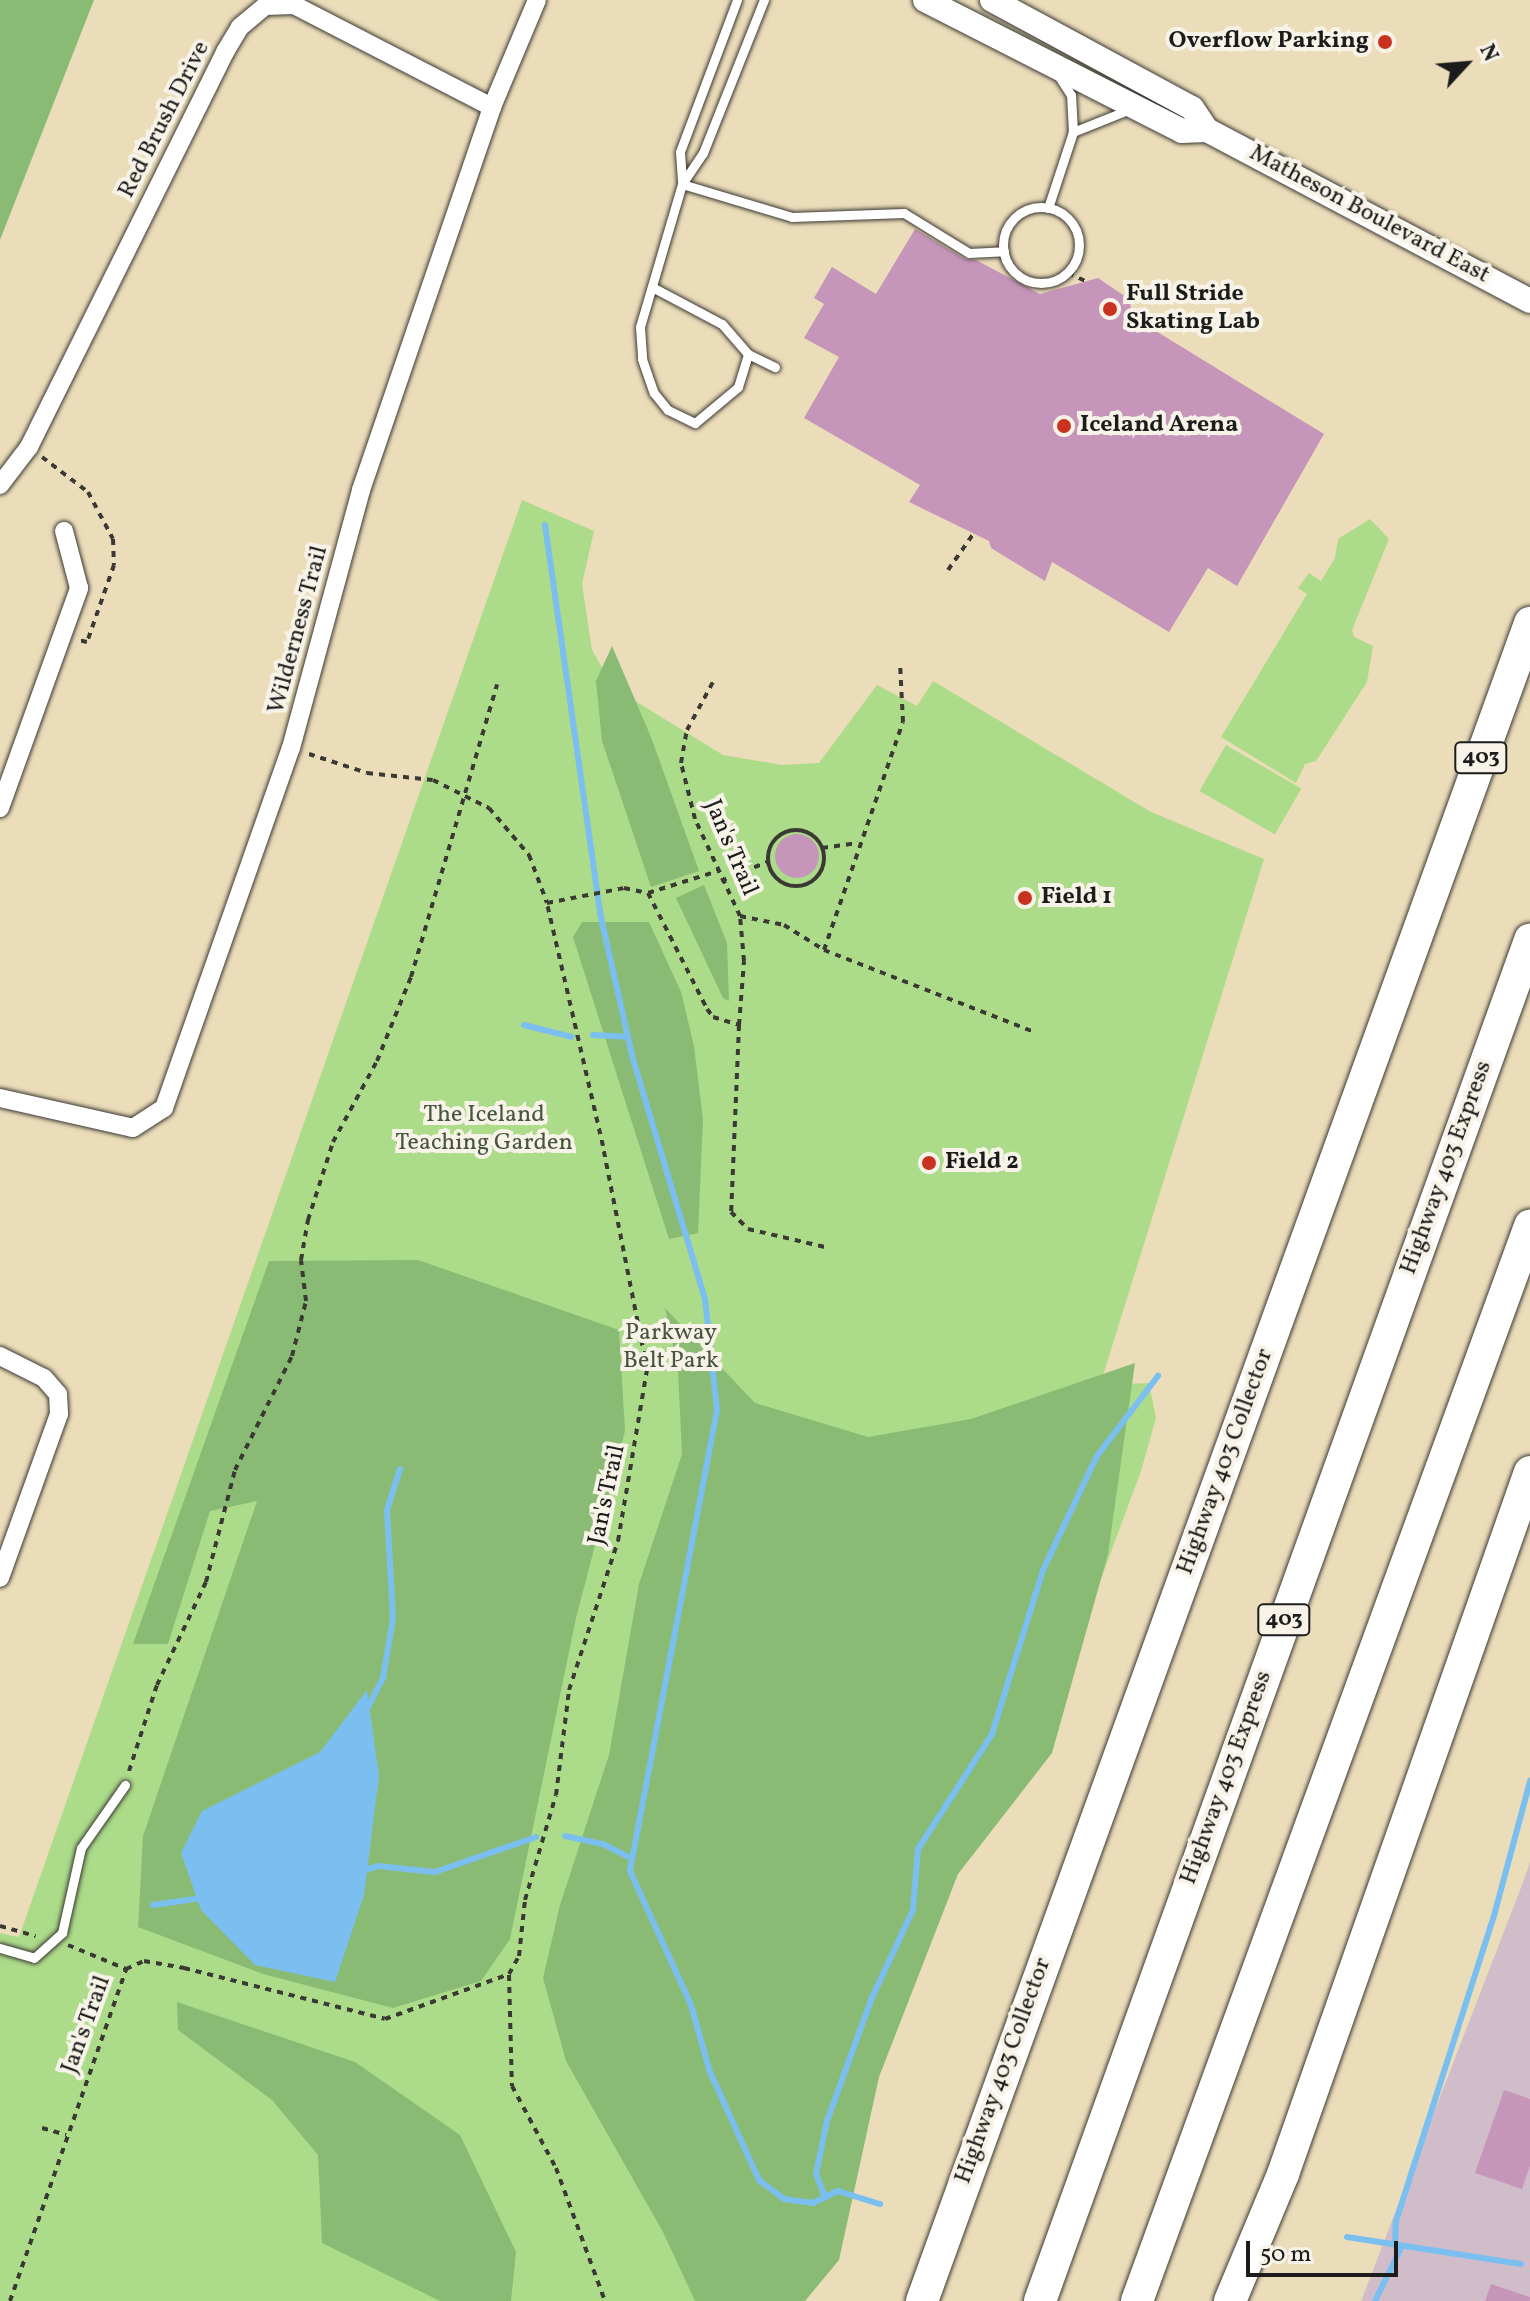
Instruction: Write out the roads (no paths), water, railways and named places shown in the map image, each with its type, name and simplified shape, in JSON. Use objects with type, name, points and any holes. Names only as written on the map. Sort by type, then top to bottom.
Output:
[{"type":"highway","name":"Highway 403 Collector","points":[[922,2292],[1530,623]]},
{"type":"highway","name":"Highway 403 Express","points":[[1040,2301],[1530,940]]},
{"type":"highway","points":[[1137,2301],[1530,1226]]},
{"type":"highway","points":[[1237,2301],[1530,1472]]},
{"type":"highway","points":[[1230,2301],[1283,2174]]},
{"type":"street","name":"Wilderness Trail","points":[[0,1098],[133,1128],[158,1116],[291,748],[361,490],[492,107],[537,0]]},
{"type":"street","name":"Matheson Boulevard East","points":[[925,0],[1054,69],[1182,131],[1207,130]]},
{"type":"street","name":"Matheson Boulevard East","points":[[992,0],[1192,108],[1207,130],[1530,301]]},
{"type":"street","name":"Red Brush Drive","points":[[0,485],[35,437],[225,52],[240,27],[265,6],[294,5],[492,107]]},
{"type":"street","points":[[0,808],[79,588],[64,531]]},
{"type":"street","points":[[0,1356],[44,1378],[58,1394],[59,1414],[0,1578]]},
{"type":"lane","points":[[682,184],[680,152],[737,0]]},
{"type":"lane","points":[[748,354],[738,387],[695,423],[668,410],[654,393],[642,359],[640,327],[682,184],[703,153],[764,0]]},
{"type":"lane","points":[[1048,208],[1073,132],[1071,95],[1054,69]]},
{"type":"lane","points":[[1073,132],[1134,108]]},
{"type":"lane","points":[[682,184],[792,217],[904,213],[969,253],[1004,251]]},
{"type":"lane","points":[[1048,208],[1069,219],[1079,240],[1068,273],[1035,283],[1014,272],[1004,251],[1015,218],[1048,208]]},
{"type":"lane","points":[[652,287],[722,324],[748,354],[775,367]]},
{"type":"lane","points":[[0,1948],[34,1958],[62,1933],[81,1848],[125,1785]]},
{"type":"water","points":[[367,1690],[379,1776],[364,1895],[335,1982],[255,1965],[201,1910],[181,1853],[202,1811],[320,1752]]},
{"type":"waterway","points":[[545,525],[600,913],[633,1059],[705,1299],[717,1410],[630,1871],[691,2005],[710,2072],[759,2180],[784,2199],[813,2203],[838,2191],[880,2204]]},
{"type":"waterway","points":[[524,1025],[572,1037]]},
{"type":"waterway","points":[[593,1035],[628,1037]]},
{"type":"waterway","points":[[825,2197],[816,2174],[827,2121],[871,2000],[913,1910],[918,1849],[992,1734],[1043,1570],[1097,1456],[1158,1376]]},
{"type":"waterway","points":[[366,1711],[383,1678],[393,1618],[387,1510],[400,1469]]},
{"type":"waterway","points":[[1395,2245],[1396,2221],[1495,1912],[1530,1781]]},
{"type":"waterway","points":[[565,1836],[603,1844],[629,1857]]},
{"type":"waterway","points":[[361,1871],[378,1866],[435,1872],[536,1837]]},
{"type":"waterway","points":[[153,1905],[201,1898]]},
{"type":"waterway","points":[[1347,2237],[1521,2264]]},
{"type":"waterway","points":[[1375,2301],[1402,2246]]},
{"type":"place","name":"Overflow Parking","points":[[1385,42]]},
{"type":"place","name":"Full Stride Skating Lab","points":[[1110,309]]},
{"type":"place","name":"Iceland Arena","points":[[1064,426]]},
{"type":"place","name":"Field 1","points":[[1025,898]]},
{"type":"place","name":"Field 2","points":[[929,1163]]},
{"type":"park label","name":"The Iceland Teaching Garden","points":[[484,1130]]},
{"type":"park label","name":"Parkway Belt Park","points":[[671,1348]]}]
